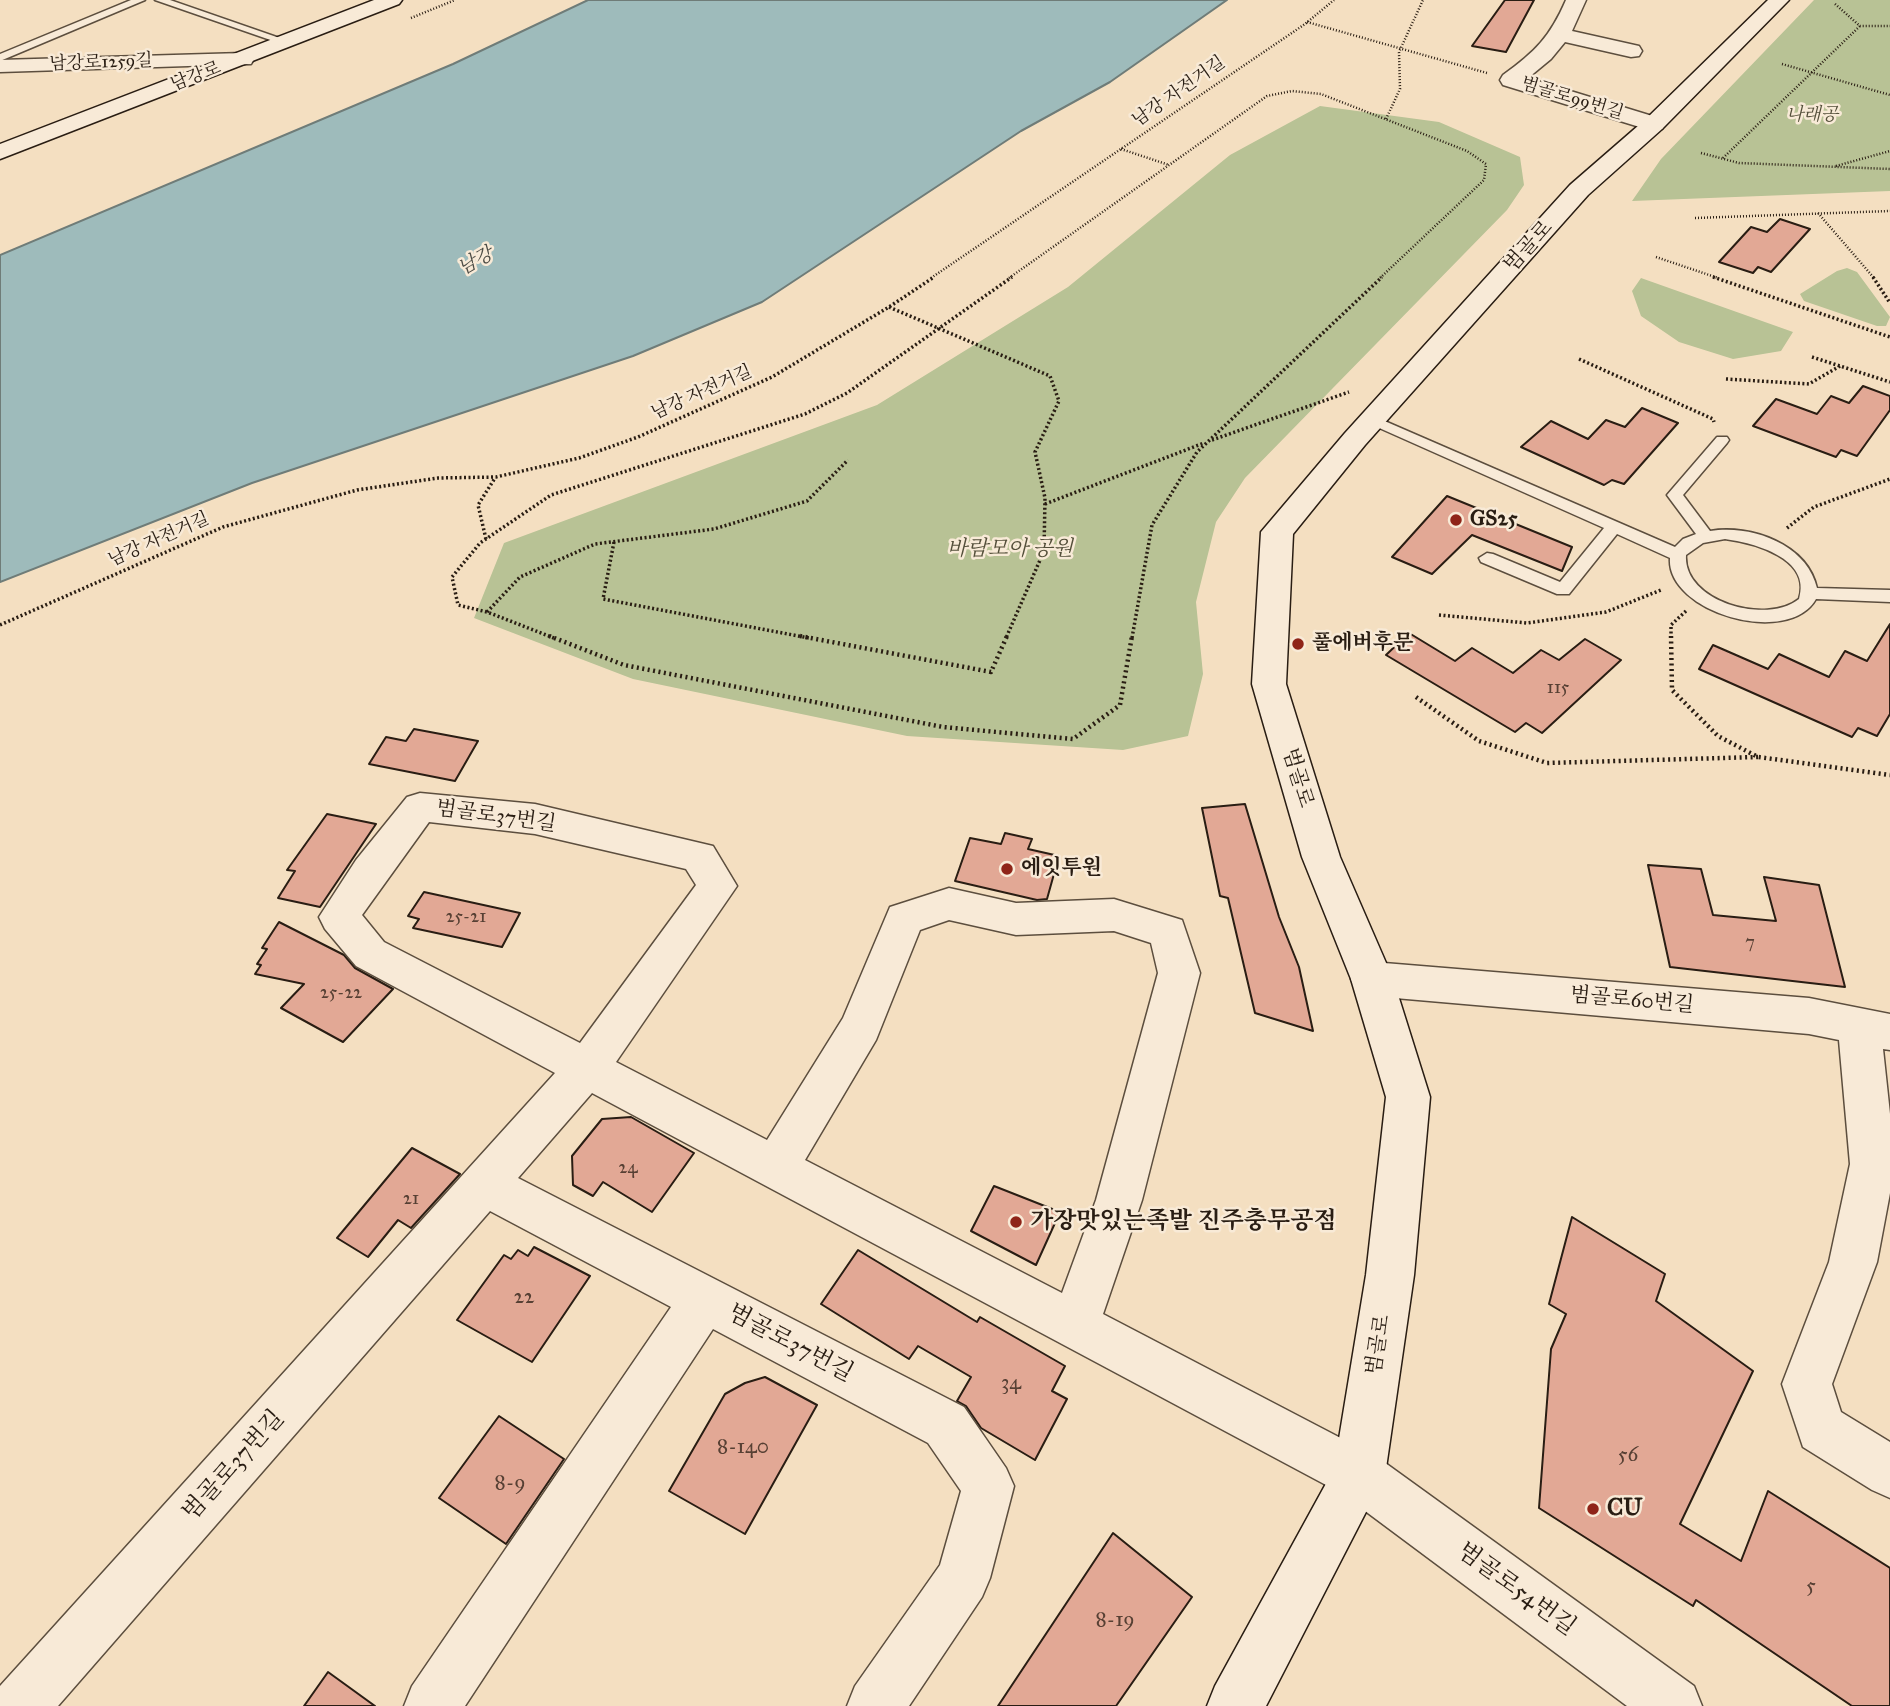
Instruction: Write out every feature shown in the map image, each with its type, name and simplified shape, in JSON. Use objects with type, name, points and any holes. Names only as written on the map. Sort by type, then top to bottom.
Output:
[{"type":"street","name":"남강로","points":[[0,152],[392,0]]},
{"type":"street","points":[[286,42],[415,0]]},
{"type":"street","name":"범골로99번길","points":[[1511,80],[1548,52],[1562,35],[1576,0]]},
{"type":"street","name":"범골로","points":[[1235,1706],[1359,1475],[1390,1275],[1408,1097],[1372,979],[1321,857],[1269,684],[1277,532],[1373,420],[1579,190],[1654,124],[1779,0]]},
{"type":"street","points":[[1562,35],[1631,51]]},
{"type":"street","name":"남강로1259길","points":[[0,66],[243,59]]},
{"type":"street","name":"범골로99번길","points":[[1511,80],[1654,124]]},
{"type":"street","name":"범골로37번길","points":[[20,1706],[587,1068],[717,886],[699,857],[535,819],[420,807],[370,872],[340,917],[370,954],[587,1068],[775,1168],[1359,1475]]},
{"type":"street","points":[[775,1168],[861,1027],[904,919],[949,904],[1016,919],[1114,915],[1168,932],[1179,973],[1119,1200],[1075,1325]]},
{"type":"street","name":"범골로60번길","points":[[1372,979],[1809,1016],[1875,1028]]},
{"type":"street","points":[[1875,1028],[1873,1164],[1853,1262],[1807,1384],[1821,1429],[1890,1472]]},
{"type":"street","points":[[484,1184],[705,1299]]},
{"type":"street","name":"범골로37번길","points":[[432,1706],[705,1299],[946,1425],[988,1486],[963,1578],[875,1706]]},
{"type":"street","name":"범골로54번길","points":[[1359,1475],[1674,1706]]},
{"type":"lane","points":[[0,58],[140,0]]},
{"type":"lane","points":[[160,0],[286,42]]},
{"type":"lane","points":[[1373,420],[1678,555]]},
{"type":"lane","points":[[1705,535],[1675,495],[1722,440]]},
{"type":"lane","points":[[1487,558],[1563,590],[1614,527]]},
{"type":"lane","points":[[1725,534],[1767,543],[1786,553],[1809,579],[1810,593],[1805,604],[1793,612],[1776,616],[1734,612],[1702,597],[1684,580],[1678,567],[1678,555],[1683,546],[1705,535],[1725,534]]},
{"type":"lane","points":[[1810,593],[1890,596]]},
{"type":"path","name":"남강 자전거길","points":[[0,625],[223,527],[356,490],[438,478],[496,477],[579,458],[638,437],[772,377],[889,307],[1307,22],[1334,0]]},
{"type":"path","points":[[1385,119],[1400,89],[1401,48],[1423,0]]},
{"type":"path","points":[[1835,4],[1860,26],[1889,27]]},
{"type":"path","points":[[1307,22],[1511,80]]},
{"type":"path","points":[[1723,158],[1860,26]]},
{"type":"path","points":[[1782,64],[1890,95]]},
{"type":"path","points":[[1292,91],[1321,94],[1385,119],[1467,151],[1486,164],[1484,180],[1197,452],[1152,525],[1120,705],[1073,739],[943,727],[624,665],[487,612],[458,605],[452,578],[486,539],[551,495],[805,414],[847,393],[1267,96],[1292,91]]},
{"type":"path","points":[[1121,149],[1170,165]]},
{"type":"path","points":[[1832,167],[1890,151]]},
{"type":"path","points":[[1701,153],[1739,163],[1890,169]]},
{"type":"path","points":[[1695,218],[1890,211]]},
{"type":"path","points":[[1817,212],[1872,276],[1890,303]]},
{"type":"path","points":[[1656,257],[1890,337]]},
{"type":"path","points":[[614,542],[603,599],[991,672],[1044,551],[1045,504],[1035,452],[1059,401],[1050,376],[889,307]]},
{"type":"path","points":[[1812,357],[1890,382]]},
{"type":"path","points":[[1579,359],[1713,419],[1722,440]]},
{"type":"path","points":[[1726,379],[1809,384],[1840,366]]},
{"type":"path","points":[[1045,504],[1209,441],[1349,392]]},
{"type":"path","points":[[487,612],[520,577],[595,544],[714,529],[807,501],[848,460]]},
{"type":"path","points":[[486,539],[478,505],[496,477]]},
{"type":"path","points":[[1767,543],[1814,507],[1890,479]]},
{"type":"path","points":[[1702,597],[1671,625],[1672,690],[1718,736],[1758,757]]},
{"type":"path","points":[[1416,697],[1479,741],[1547,763],[1758,757],[1890,775]]},
{"type":"green space","name":"나래공","points":[[1814,0],[1890,0],[1890,191],[1632,201],[1661,159]]},
{"type":"green space","name":"바람모아 공원","points":[[1320,106],[1439,122],[1520,157],[1524,185],[1507,210],[1245,478],[1216,522],[1196,602],[1203,674],[1188,736],[1123,750],[907,736],[633,679],[474,618],[504,543],[877,405],[1068,287],[1230,155]]},
{"type":"green space","points":[[1847,268],[1857,272],[1890,317],[1886,326],[1877,326],[1804,301],[1800,294],[1837,271]]},
{"type":"green space","points":[[1641,278],[1793,332],[1781,351],[1733,359],[1679,342],[1641,316],[1632,291]]},
{"type":"water","name":"남강","points":[[588,0],[1227,0],[1110,82],[1021,131],[762,302],[633,356],[252,483],[0,582],[0,255],[453,64]]},
{"type":"building","points":[[1505,0],[1534,0],[1506,52],[1472,46]]},
{"type":"building","points":[[1780,219],[1810,229],[1771,272],[1758,267],[1753,273],[1719,262],[1751,227],[1767,232]]},
{"type":"building","points":[[1863,386],[1890,396],[1890,410],[1857,456],[1841,450],[1836,457],[1753,426],[1776,399],[1817,414],[1831,396],[1849,403]]},
{"type":"building","points":[[1642,408],[1678,423],[1624,484],[1612,480],[1604,485],[1521,447],[1551,421],[1588,439],[1606,420],[1625,427]]},
{"type":"building","points":[[1447,496],[1572,547],[1562,571],[1472,535],[1432,574],[1392,557]]},
{"type":"building","points":[[1890,624],[1890,714],[1877,736],[1858,728],[1852,737],[1699,669],[1713,645],[1768,669],[1779,654],[1829,677],[1845,651],[1867,661]]},
{"type":"building","points":[[1409,633],[1455,661],[1472,648],[1513,673],[1541,650],[1559,660],[1585,639],[1621,660],[1542,733],[1526,723],[1515,732],[1386,655]]},
{"type":"building","points":[[414,729],[478,741],[455,781],[369,764],[386,737],[406,741]]},
{"type":"building","points":[[1245,804],[1279,917],[1299,967],[1313,1031],[1255,1013],[1228,898],[1220,896],[1202,808]]},
{"type":"building","points":[[327,814],[376,824],[320,907],[278,898],[295,871],[287,870]]},
{"type":"building","name":"에잇투원","points":[[1005,833],[1032,839],[1028,849],[1059,856],[1047,899],[1037,900],[955,881],[970,838],[1001,844]]},
{"type":"building","points":[[1648,865],[1701,869],[1713,915],[1776,921],[1764,877],[1819,885],[1845,987],[1670,967]]},
{"type":"building","points":[[424,892],[520,913],[502,947],[413,928],[419,919],[408,916]]},
{"type":"building","points":[[279,922],[344,955],[355,968],[393,989],[343,1042],[281,1008],[304,984],[255,974],[261,965],[257,964],[267,949],[262,948]]},
{"type":"building","points":[[631,1117],[694,1153],[652,1212],[603,1182],[593,1196],[573,1185],[572,1156],[602,1119]]},
{"type":"building","points":[[412,1148],[460,1174],[411,1228],[398,1220],[368,1257],[337,1238]]},
{"type":"building","name":"가장맛있는족발 진주충무공점","points":[[994,1186],[1060,1212],[1036,1265],[971,1231]]},
{"type":"building","points":[[1572,1217],[1665,1274],[1656,1301],[1753,1371],[1680,1524],[1741,1561],[1768,1491],[1890,1568],[1890,1706],[1852,1706],[1696,1600],[1693,1606],[1539,1508],[1551,1349],[1566,1314],[1549,1304]]},
{"type":"building","points":[[534,1247],[590,1276],[532,1362],[457,1320],[504,1255],[511,1259],[518,1250],[528,1256]]},
{"type":"building","points":[[858,1250],[977,1322],[980,1317],[1065,1366],[1052,1391],[1067,1399],[1035,1460],[981,1428],[966,1406],[957,1401],[971,1377],[918,1346],[909,1359],[821,1304]]},
{"type":"building","points":[[765,1377],[817,1405],[745,1534],[669,1491],[725,1394],[745,1383]]},
{"type":"building","points":[[499,1416],[564,1459],[506,1544],[439,1498]]},
{"type":"building","points":[[1113,1533],[1192,1597],[1116,1706],[998,1706]]},
{"type":"building","points":[[328,1672],[375,1706],[304,1706]]},
{"type":"place","name":"GS25","points":[[1456,520]]},
{"type":"place","name":"풀에버후문","points":[[1298,644]]},
{"type":"place","name":"에잇투원","points":[[1007,869]]},
{"type":"place","name":"가장맛있는족발 진주충무공점","points":[[1016,1222]]},
{"type":"place","name":"CU","points":[[1593,1509]]}]
